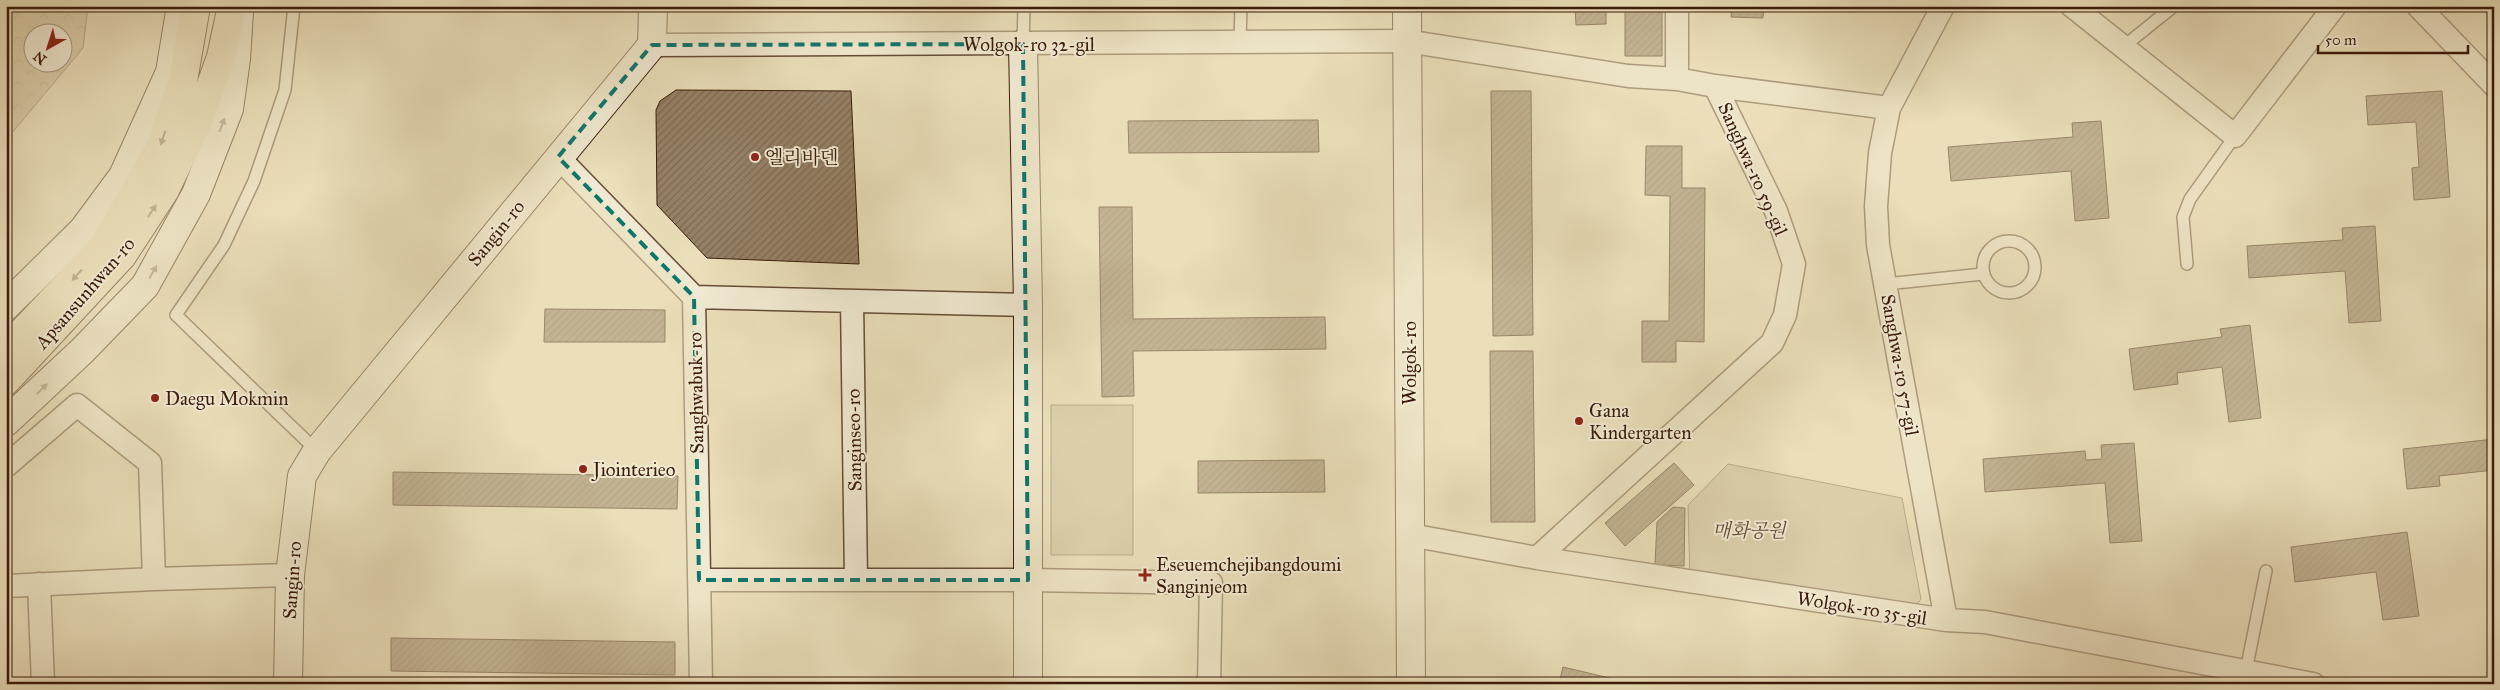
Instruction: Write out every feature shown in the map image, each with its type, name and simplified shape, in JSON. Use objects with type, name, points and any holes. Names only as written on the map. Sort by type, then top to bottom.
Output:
[{"type":"highway","name":"Apsansunhwan-ro","points":[[6,349],[104,246],[160,148],[183,80],[196,6]]},
{"type":"highway","name":"Apsansunhwan-ro","points":[[6,380],[122,256],[166,190],[198,121],[220,56],[232,6]]},
{"type":"street","points":[[6,306],[83,230],[123,176],[170,72],[181,6]]},
{"type":"street","points":[[6,422],[82,351],[145,286],[150,278],[196,194],[229,109],[236,59],[239,6]]},
{"type":"street","points":[[652,45],[653,6]]},
{"type":"street","name":"Wolgok-ro","points":[[1407,6],[1411,684]]},
{"type":"street","points":[[1406,41],[1628,76],[1676,79],[1676,6]]},
{"type":"street","name":"Sanghwa-ro 57-gil","points":[[1942,6],[1889,108],[1880,153],[1876,206],[1878,245],[1946,620]]},
{"type":"street","points":[[2072,6],[2235,136],[2335,6]]},
{"type":"street","points":[[2418,6],[2494,85]]},
{"type":"street","name":"Wolgok-ro 32-gil","points":[[652,45],[1406,41]]},
{"type":"street","points":[[1023,44],[1028,304],[1028,684]]},
{"type":"street","name":"Sangin-ro","points":[[288,684],[290,575],[302,476],[317,451],[652,45]]},
{"type":"street","name":"Sanghwa-ro 59-gil","points":[[1538,558],[1772,343],[1785,315],[1794,264],[1776,210],[1715,86],[1676,79]]},
{"type":"street","points":[[1715,86],[1889,108]]},
{"type":"street","points":[[558,157],[694,297],[1028,304]]},
{"type":"street","name":"Sanghwabuk-ro","points":[[694,297],[701,684]]},
{"type":"street","name":"Sanginseo-ro","points":[[852,301],[856,580]]},
{"type":"street","points":[[6,466],[77,405],[150,463],[154,579]]},
{"type":"street","name":"Wolgok-ro 35-gil","points":[[1410,535],[1538,558],[1946,620],[1985,622],[2313,684]]},
{"type":"street","points":[[6,586],[290,575]]},
{"type":"street","points":[[699,580],[1028,580],[1211,583],[1208,684]]},
{"type":"street","points":[[39,584],[43,684]]},
{"type":"lane","points":[[294,6],[285,90],[254,181],[224,245],[176,315],[317,451]]},
{"type":"lane","points":[[1023,44],[1024,6]]},
{"type":"lane","points":[[1240,42],[1241,6]]},
{"type":"lane","points":[[2123,47],[2174,6]]},
{"type":"lane","points":[[2187,264],[2183,217],[2195,191],[2235,136]]},
{"type":"lane","points":[[2003,240],[2012,240],[2027,248],[2035,263],[2032,280],[2018,291],[2001,292],[1987,282],[1983,274],[1984,257],[1988,250],[2003,240]]},
{"type":"lane","points":[[1886,284],[1983,274]]},
{"type":"lane","points":[[2246,671],[2266,571]]},
{"type":"highlighted area","points":[[1023,44],[1028,580],[699,580],[694,297],[558,157],[652,45]]},
{"type":"green space","points":[[6,6],[88,6],[83,48],[72,61],[72,22],[22,22],[22,72],[63,72],[6,140]]},
{"type":"green space","points":[[1051,405],[1133,405],[1133,555],[1051,555]]},
{"type":"green space","name":"매화공원","points":[[1728,464],[1902,498],[1921,599],[1909,615],[1690,582],[1688,505]]},
{"type":"building","points":[[1575,6],[1606,6],[1606,24],[1576,25]]},
{"type":"building","points":[[1625,6],[1662,6],[1662,56],[1625,56]]},
{"type":"building","points":[[1732,6],[1764,6],[1763,18],[1731,17]]},
{"type":"building","name":"엘리바덴","points":[[676,90],[851,91],[859,264],[707,258],[657,205],[656,110],[660,101]]},
{"type":"building","points":[[1491,91],[1531,91],[1533,335],[1493,336]]},
{"type":"building","points":[[2442,91],[2450,197],[2414,200],[2412,168],[2419,167],[2416,122],[2368,125],[2366,96]]},
{"type":"building","points":[[1318,120],[1319,152],[1129,153],[1128,121]]},
{"type":"building","points":[[2101,121],[2109,218],[2075,221],[2071,171],[1951,181],[1948,147],[2073,137],[2072,123]]},
{"type":"building","points":[[1646,146],[1682,146],[1682,188],[1705,188],[1704,342],[1676,341],[1676,362],[1642,362],[1642,321],[1669,321],[1670,196],[1645,195]]},
{"type":"building","points":[[1099,207],[1132,207],[1133,319],[1325,317],[1326,349],[1133,351],[1134,396],[1102,397]]},
{"type":"building","points":[[2375,226],[2381,321],[2349,323],[2345,271],[2249,278],[2247,246],[2343,240],[2342,228]]},
{"type":"building","points":[[545,309],[665,310],[665,342],[544,342]]},
{"type":"building","points":[[2250,325],[2261,418],[2229,422],[2222,367],[2177,373],[2178,384],[2134,390],[2129,349],[2222,337],[2220,329]]},
{"type":"building","points":[[1490,351],[1533,351],[1535,522],[1491,522]]},
{"type":"building","points":[[2494,439],[2494,470],[2439,476],[2440,486],[2407,489],[2403,449]]},
{"type":"building","points":[[2134,443],[2142,541],[2110,543],[2105,483],[1985,492],[1983,459],[2085,451],[2086,460],[2102,459],[2101,445]]},
{"type":"building","points":[[1324,460],[1325,492],[1198,493],[1198,461]]},
{"type":"building","points":[[1674,463],[1694,485],[1625,546],[1605,523]]},
{"type":"building","points":[[393,472],[678,476],[677,509],[393,505]]},
{"type":"building","points":[[1673,507],[1685,508],[1684,566],[1655,565],[1657,522]]},
{"type":"building","points":[[2407,532],[2419,616],[2383,620],[2376,572],[2295,582],[2291,547]]},
{"type":"building","points":[[391,638],[675,642],[675,675],[391,671]]},
{"type":"building","points":[[1563,667],[1635,684],[1559,684]]},
{"type":"place","name":"엘리바덴","points":[[755,157]]},
{"type":"place","name":"Daegu Mokmin","points":[[155,398]]},
{"type":"place","name":"Gana Kindergarten","points":[[1579,421]]},
{"type":"place","name":"Jiointerieo","points":[[583,469]]},
{"type":"place","name":"Eseuemchejibangdoumi Sanginjeom","points":[[1145,575]]}]
